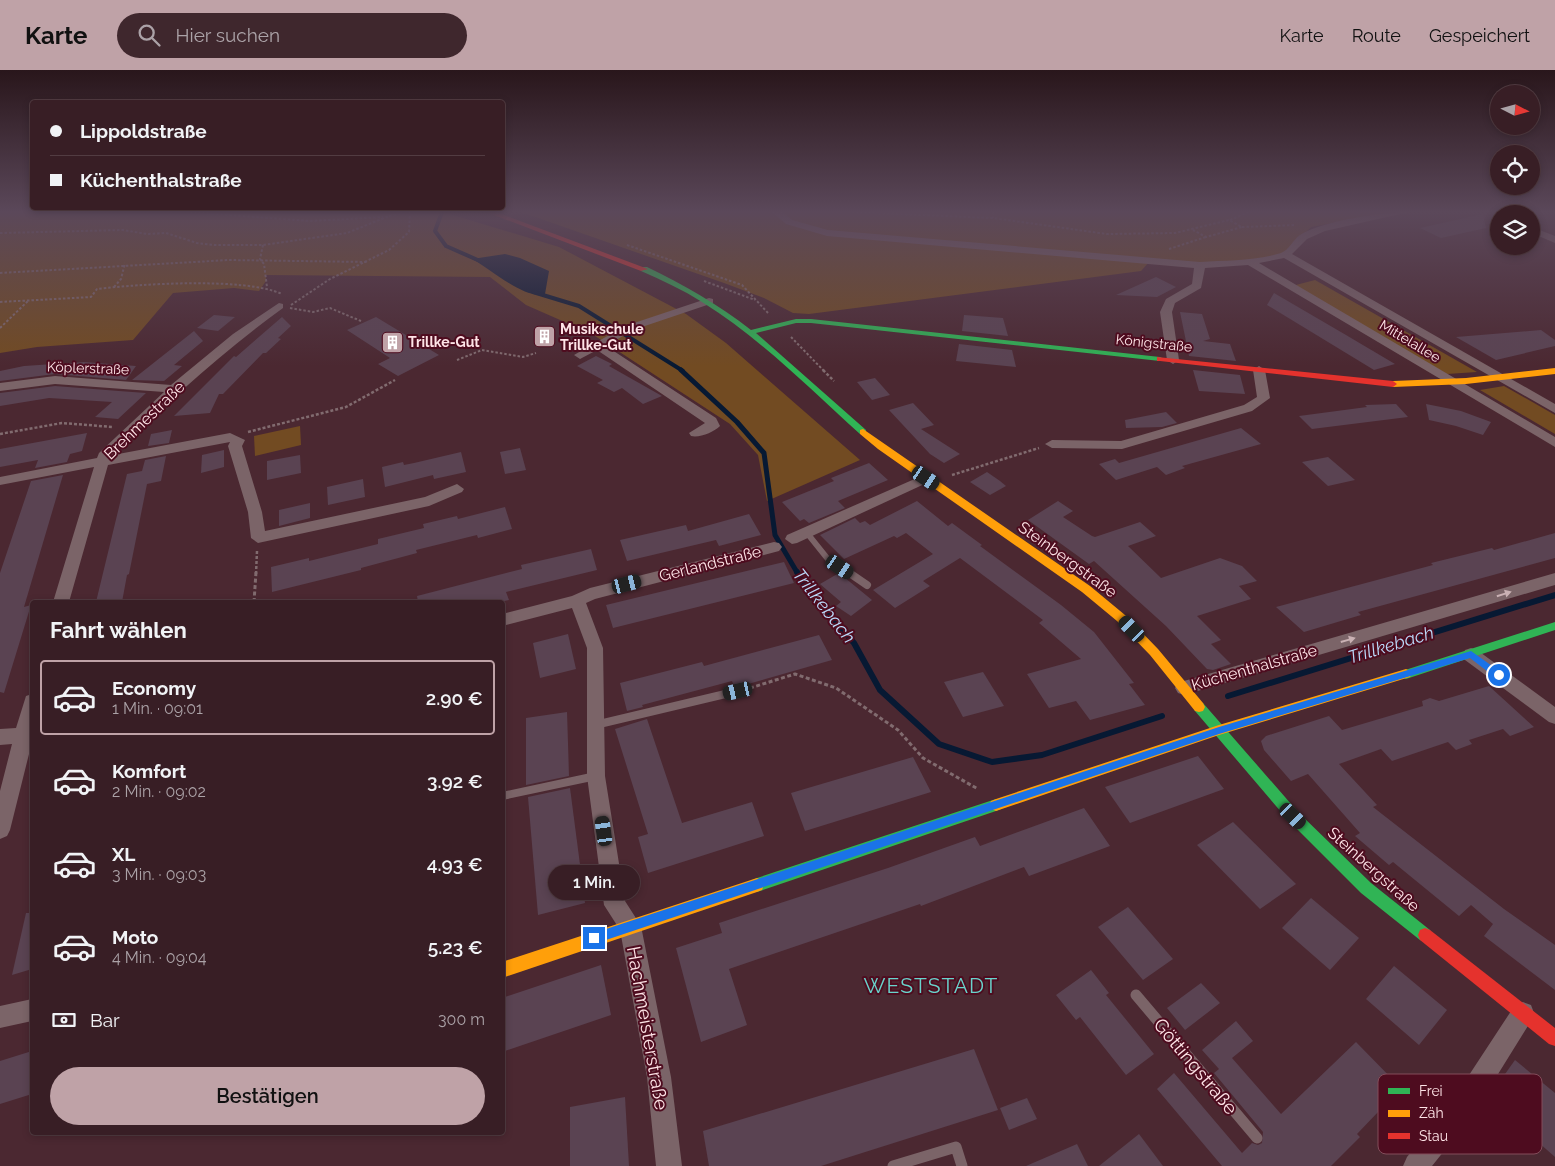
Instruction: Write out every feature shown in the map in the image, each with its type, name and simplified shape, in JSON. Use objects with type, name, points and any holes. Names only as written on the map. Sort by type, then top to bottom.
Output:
[{"type":"street","name":"Steinbergstraße","points":[[628,263],[688,289],[709,301],[751,332],[850,422],[926,478],[1086,589],[1121,618],[1184,688],[1293,816],[1366,888],[1555,1038]]},
{"type":"street","points":[[1177,263],[1200,265],[1231,263]]},
{"type":"street","name":"Mittelallee","points":[[1252,263],[1555,443]]},
{"type":"street","name":"Mittelallee","points":[[1300,263],[1555,409]]},
{"type":"street","points":[[1173,360],[1166,312],[1170,301],[1197,286],[1200,265]]},
{"type":"street","points":[[580,355],[613,335],[629,328],[709,301]]},
{"type":"street","name":"Brehmestraße","points":[[62,600],[104,456],[174,388],[237,336],[278,306]]},
{"type":"street","name":"Königstraße","points":[[751,332],[796,321],[811,321],[1376,383],[1453,384],[1555,371]]},
{"type":"street","points":[[597,345],[712,420],[713,426],[696,433]]},
{"type":"street","points":[[1052,444],[1122,445],[1248,408],[1264,398],[1259,370]]},
{"type":"street","name":"Köplerstraße","points":[[0,388],[55,380],[174,388]]},
{"type":"street","points":[[0,481],[230,437],[238,440],[235,446],[255,512],[258,538],[429,501],[457,488]]},
{"type":"street","points":[[792,539],[926,478]]},
{"type":"street","name":"Gerlandstraße","points":[[505,619],[577,601],[590,594],[774,547]]},
{"type":"street","name":"Küchenthalstraße","points":[[1184,688],[1555,579]]},
{"type":"street","name":"Hachmeisterstraße","points":[[577,601],[595,648],[596,776],[616,905],[630,926],[659,1077],[669,1166]]},
{"type":"street","points":[[505,969],[1219,730],[1471,654],[1555,626]]},
{"type":"street","points":[[1471,654],[1555,717]]},
{"type":"street","points":[[0,830],[28,735],[30,718]]},
{"type":"street","points":[[0,737],[28,735]]},
{"type":"street","points":[[0,1017],[30,1010]]},
{"type":"street","points":[[1484,1074],[1523,1014]]},
{"type":"street","points":[[1416,1166],[1425,1154]]},
{"type":"lane","points":[[808,533],[827,558],[867,585]]},
{"type":"lane","points":[[595,726],[738,691]]},
{"type":"lane","points":[[505,795],[596,776]]},
{"type":"lane","name":"Göttingstraße","points":[[1136,995],[1257,1138]]},
{"type":"lane","points":[[893,1166],[956,1147],[962,1166]]},
{"type":"path","points":[[0,273],[123,263]]},
{"type":"path","points":[[114,287],[121,279],[125,263]]},
{"type":"path","points":[[263,263],[267,287]]},
{"type":"path","points":[[0,302],[91,297],[97,289],[114,287],[234,285],[267,287],[278,290],[283,295],[278,306],[286,308],[330,279],[365,263]]},
{"type":"path","points":[[681,263],[742,284],[755,295],[756,300]]},
{"type":"path","points":[[0,328],[29,300]]},
{"type":"path","points":[[296,309],[313,312],[330,308],[362,321]]},
{"type":"path","points":[[457,360],[482,350],[523,357],[536,353]]},
{"type":"path","points":[[230,437],[346,407],[395,380]]},
{"type":"path","points":[[0,434],[62,423],[133,428]]},
{"type":"path","points":[[926,478],[959,475],[1052,444]]},
{"type":"path","points":[[254,600],[258,538]]},
{"type":"path","points":[[738,691],[795,674],[836,688],[898,730],[923,758],[1003,802]]},
{"type":"shaded area","points":[[0,263],[590,263],[686,314],[726,343],[860,460],[767,501],[758,455],[730,424],[592,334],[526,305],[490,277],[266,275],[266,281],[259,291],[234,288],[173,293],[133,340],[37,347],[0,353]]},
{"type":"shaded area","points":[[667,263],[1148,263],[1141,271],[809,314],[793,313],[764,298]]},
{"type":"shaded area","points":[[1177,263],[1231,263],[1200,265]]},
{"type":"shaded area","points":[[1315,280],[1477,372],[1447,374],[1292,286]]},
{"type":"shaded area","points":[[1504,386],[1555,415],[1555,434],[1480,390]]},
{"type":"shaded area","points":[[300,426],[301,445],[255,456],[254,436]]},
{"type":"water","points":[[479,263],[531,263],[549,271],[545,294],[537,295],[527,292],[507,282]]},
{"type":"building","points":[[1156,277],[1176,287],[1157,297],[1116,295]]},
{"type":"building","points":[[1274,293],[1395,364],[1374,370],[1267,305]]},
{"type":"building","points":[[1180,312],[1202,314],[1210,339],[1203,341],[1230,344],[1236,361],[1189,356]]},
{"type":"building","points":[[214,315],[235,317],[218,331],[197,328]]},
{"type":"building","points":[[964,315],[1003,318],[1008,336],[962,331]]},
{"type":"building","points":[[282,317],[291,326],[278,338],[281,339],[266,353],[263,353],[223,394],[219,394],[210,413],[174,416],[234,356],[236,357]]},
{"type":"building","name":"Trillke-Gut","points":[[376,317],[439,355],[398,376],[378,364],[390,358],[347,330]]},
{"type":"building","points":[[1541,330],[1555,340],[1555,346],[1496,360],[1456,337]]},
{"type":"building","points":[[194,331],[203,341],[174,365],[182,366],[164,381],[132,380]]},
{"type":"building","points":[[959,344],[1012,350],[1016,367],[956,361]]},
{"type":"building","points":[[596,356],[612,364],[609,366],[662,396],[643,404],[622,388],[614,392],[597,383],[603,380],[577,366]]},
{"type":"building","points":[[84,362],[136,366],[126,380],[55,374],[0,381],[0,371],[24,366]]},
{"type":"building","points":[[1193,370],[1240,375],[1245,394],[1199,391]]},
{"type":"building","points":[[875,378],[890,395],[872,400],[857,382]]},
{"type":"building","points":[[55,386],[146,393],[118,419],[95,417],[112,402],[49,398],[0,406],[0,393]]},
{"type":"building","points":[[913,403],[934,425],[921,429],[960,454],[944,463],[930,454],[889,410]]},
{"type":"building","points":[[1396,404],[1408,417],[1312,429],[1299,416],[1367,407],[1365,405]]},
{"type":"building","points":[[1426,404],[1461,411],[1491,422],[1483,435],[1429,420]]},
{"type":"building","points":[[1166,412],[1177,423],[1162,427],[1126,428],[1125,420]]},
{"type":"building","points":[[1241,428],[1261,444],[1182,466],[1185,468],[1166,475],[1157,467],[1116,480],[1099,464],[1115,459],[1119,463]]},
{"type":"building","points":[[172,430],[169,443],[148,446],[151,434]]},
{"type":"building","points":[[87,433],[82,451],[70,454],[67,462],[35,468],[38,460],[0,467],[0,449]]},
{"type":"building","points":[[520,448],[526,470],[505,474],[500,452]]},
{"type":"building","points":[[224,450],[224,467],[201,473],[202,455]]},
{"type":"building","points":[[461,452],[466,472],[434,479],[433,475],[385,487],[382,467],[403,462],[404,465]]},
{"type":"building","points":[[300,455],[301,473],[267,480],[267,461]]},
{"type":"building","points":[[166,456],[161,481],[147,484],[122,600],[96,600],[127,474],[142,471],[145,460]]},
{"type":"building","points":[[1328,457],[1355,480],[1328,486],[1302,462]]},
{"type":"building","points":[[869,463],[888,480],[838,501],[845,508],[809,523],[804,519],[800,521],[782,502],[834,481],[831,478]]},
{"type":"building","points":[[987,472],[1006,486],[990,495],[970,482]]},
{"type":"building","points":[[63,475],[24,607],[30,605],[4,693],[0,692],[0,573],[31,481]]},
{"type":"building","points":[[363,479],[365,497],[328,505],[327,487]]},
{"type":"building","points":[[917,501],[948,526],[952,523],[982,545],[980,546],[1061,605],[1094,632],[1134,683],[1129,684],[1145,705],[1090,720],[1076,701],[1049,708],[1027,674],[1081,659],[1039,623],[1043,620],[960,558],[923,581],[930,586],[895,608],[873,590],[933,554],[906,533],[897,538],[894,536],[844,559],[820,535],[855,518],[860,523],[865,521],[870,525]]},
{"type":"building","points":[[1058,501],[1073,511],[1063,517],[1095,537],[1140,522],[1156,536],[1128,546],[1161,578],[1220,558],[1242,566],[1257,581],[1239,586],[1251,599],[1197,616],[1221,640],[1211,644],[1231,664],[1213,670],[1207,669],[1166,626],[1094,561],[1089,564],[1028,520]]},
{"type":"building","points":[[310,503],[310,518],[279,526],[279,510]]},
{"type":"building","points":[[505,507],[512,529],[478,538],[477,535],[416,550],[417,553],[361,568],[361,570],[272,592],[271,567],[309,558],[309,561],[378,544],[378,539],[424,528],[423,524],[457,516],[458,519]]},
{"type":"building","points":[[749,514],[761,535],[719,546],[716,540],[627,561],[620,540],[686,525],[688,531]]},
{"type":"building","points":[[1555,533],[1555,558],[1358,612],[1361,615],[1304,632],[1276,607],[1433,565],[1431,563],[1492,548],[1494,550]]},
{"type":"building","points":[[591,549],[597,570],[506,592],[509,600],[505,601],[418,600],[417,596],[522,569],[521,565]]},
{"type":"building","points":[[784,562],[794,583],[613,628],[606,605]]},
{"type":"building","points":[[839,573],[872,600],[851,616],[836,606],[841,602],[820,584]]},
{"type":"building","points":[[568,634],[576,669],[540,678],[533,643]]},
{"type":"building","points":[[819,635],[832,660],[741,686],[734,686],[732,681],[642,705],[643,707],[627,711],[620,683],[702,662],[704,666]]},
{"type":"building","points":[[983,672],[1004,706],[963,717],[944,682]]},
{"type":"building","points":[[1489,686],[1534,727],[1510,736],[1503,729],[1469,740],[1472,744],[1456,750],[1448,742],[1392,761],[1381,749],[1339,764],[1377,805],[1373,807],[1504,909],[1555,945],[1555,990],[1484,936],[1493,924],[1471,905],[1459,916],[1393,862],[1389,865],[1355,836],[1360,833],[1308,774],[1291,781],[1264,750],[1261,741],[1266,736],[1329,716],[1342,730],[1423,706],[1422,701],[1430,698],[1439,701]]},
{"type":"building","points":[[567,712],[569,776],[526,785],[526,718]]},
{"type":"building","points":[[647,719],[682,823],[752,802],[764,836],[648,873],[638,837],[648,834],[615,729]]},
{"type":"building","points":[[1198,756],[1224,789],[1130,823],[1105,787]]},
{"type":"building","points":[[913,757],[931,792],[805,831],[791,793]]},
{"type":"building","points":[[570,788],[585,903],[538,915],[528,797]]},
{"type":"building","points":[[1084,808],[1110,846],[1029,876],[1024,867],[921,906],[920,904],[729,969],[747,1025],[701,1042],[676,948],[722,933],[719,923],[888,868],[975,837],[980,846]]},
{"type":"building","points":[[1233,822],[1296,884],[1260,909],[1197,845]]},
{"type":"building","points":[[1311,898],[1359,938],[1330,970],[1282,928]]},
{"type":"building","points":[[1128,907],[1173,959],[1143,980],[1098,927]]},
{"type":"building","points":[[26,913],[30,913],[30,970],[12,975]]},
{"type":"building","points":[[601,965],[611,1015],[505,1051],[505,997]]},
{"type":"building","points":[[1394,966],[1447,1010],[1419,1045],[1366,999]]},
{"type":"building","points":[[1091,970],[1109,993],[1106,995],[1154,1054],[1126,1075],[1080,1017],[1076,1020],[1056,995]]},
{"type":"building","points":[[1201,983],[1220,1003],[1185,1030],[1167,1008]]},
{"type":"building","points":[[1236,1021],[1253,1041],[1232,1058],[1281,1114],[1356,1042],[1387,1074],[1378,1074],[1378,1112],[1357,1134],[1360,1137],[1331,1166],[1222,1166],[1157,1089],[1174,1073],[1242,1153],[1252,1143],[1258,1145],[1262,1143],[1263,1132],[1214,1073],[1219,1069],[1202,1050]]},
{"type":"building","points":[[974,1049],[998,1110],[821,1166],[709,1166],[703,1131]]},
{"type":"building","points":[[30,1052],[30,1095],[0,1104],[0,1061]]},
{"type":"building","points":[[1515,1060],[1532,1074],[1505,1074]]},
{"type":"building","points":[[1542,1082],[1555,1093],[1555,1157],[1542,1146]]},
{"type":"building","points":[[625,1097],[629,1166],[570,1166],[570,1107]]},
{"type":"building","points":[[1027,1098],[1037,1119],[1009,1130],[1000,1108]]},
{"type":"building","points":[[1139,1134],[1163,1166],[1099,1166]]},
{"type":"building","points":[[1077,1144],[1088,1166],[1026,1166]]},
{"type":"waterway","name":"Trillkebach","points":[[533,292],[579,306],[683,371]]},
{"type":"waterway","name":"Trillkebach","points":[[681,370],[737,422],[764,453],[775,535],[798,574]]},
{"type":"waterway","name":"Trillkebach","points":[[797,572],[809,593],[854,643],[880,690],[939,744],[992,762],[1042,755],[1162,716]]},
{"type":"waterway","name":"Trillkebach","points":[[1228,696],[1555,595]]},
{"type":"traffic: fast","points":[[644,269],[676,284],[734,320],[786,363],[863,432]]},
{"type":"traffic: fast","points":[[751,332],[796,321],[811,321],[1160,359]]},
{"type":"traffic: fast","points":[[1406,674],[1555,626]]},
{"type":"traffic: fast","points":[[1199,707],[1293,816],[1366,888],[1425,935]]},
{"type":"traffic: fast","points":[[757,885],[996,805]]},
{"type":"traffic: slow","points":[[1393,384],[1466,381],[1555,371]]},
{"type":"traffic: slow","points":[[863,432],[881,447],[1086,589],[1121,618],[1154,652],[1199,707]]},
{"type":"traffic: slow","points":[[996,805],[1219,730],[1406,674]]},
{"type":"traffic: slow","points":[[505,969],[757,885]]},
{"type":"traffic: jam","points":[[628,263],[644,269]]},
{"type":"traffic: jam","points":[[1160,359],[1393,384]]},
{"type":"traffic: jam","points":[[1425,935],[1555,1038]]},
{"type":"place","name":"Musikschule Trillke-Gut","points":[[544,337]]},
{"type":"place","name":"Trillke-Gut","points":[[392,342]]},
{"type":"district","name":"WESTSTADT","points":[[931,986]]},
{"type":"route","points":[[594,938],[1219,730],[1471,654],[1499,675]]}]
